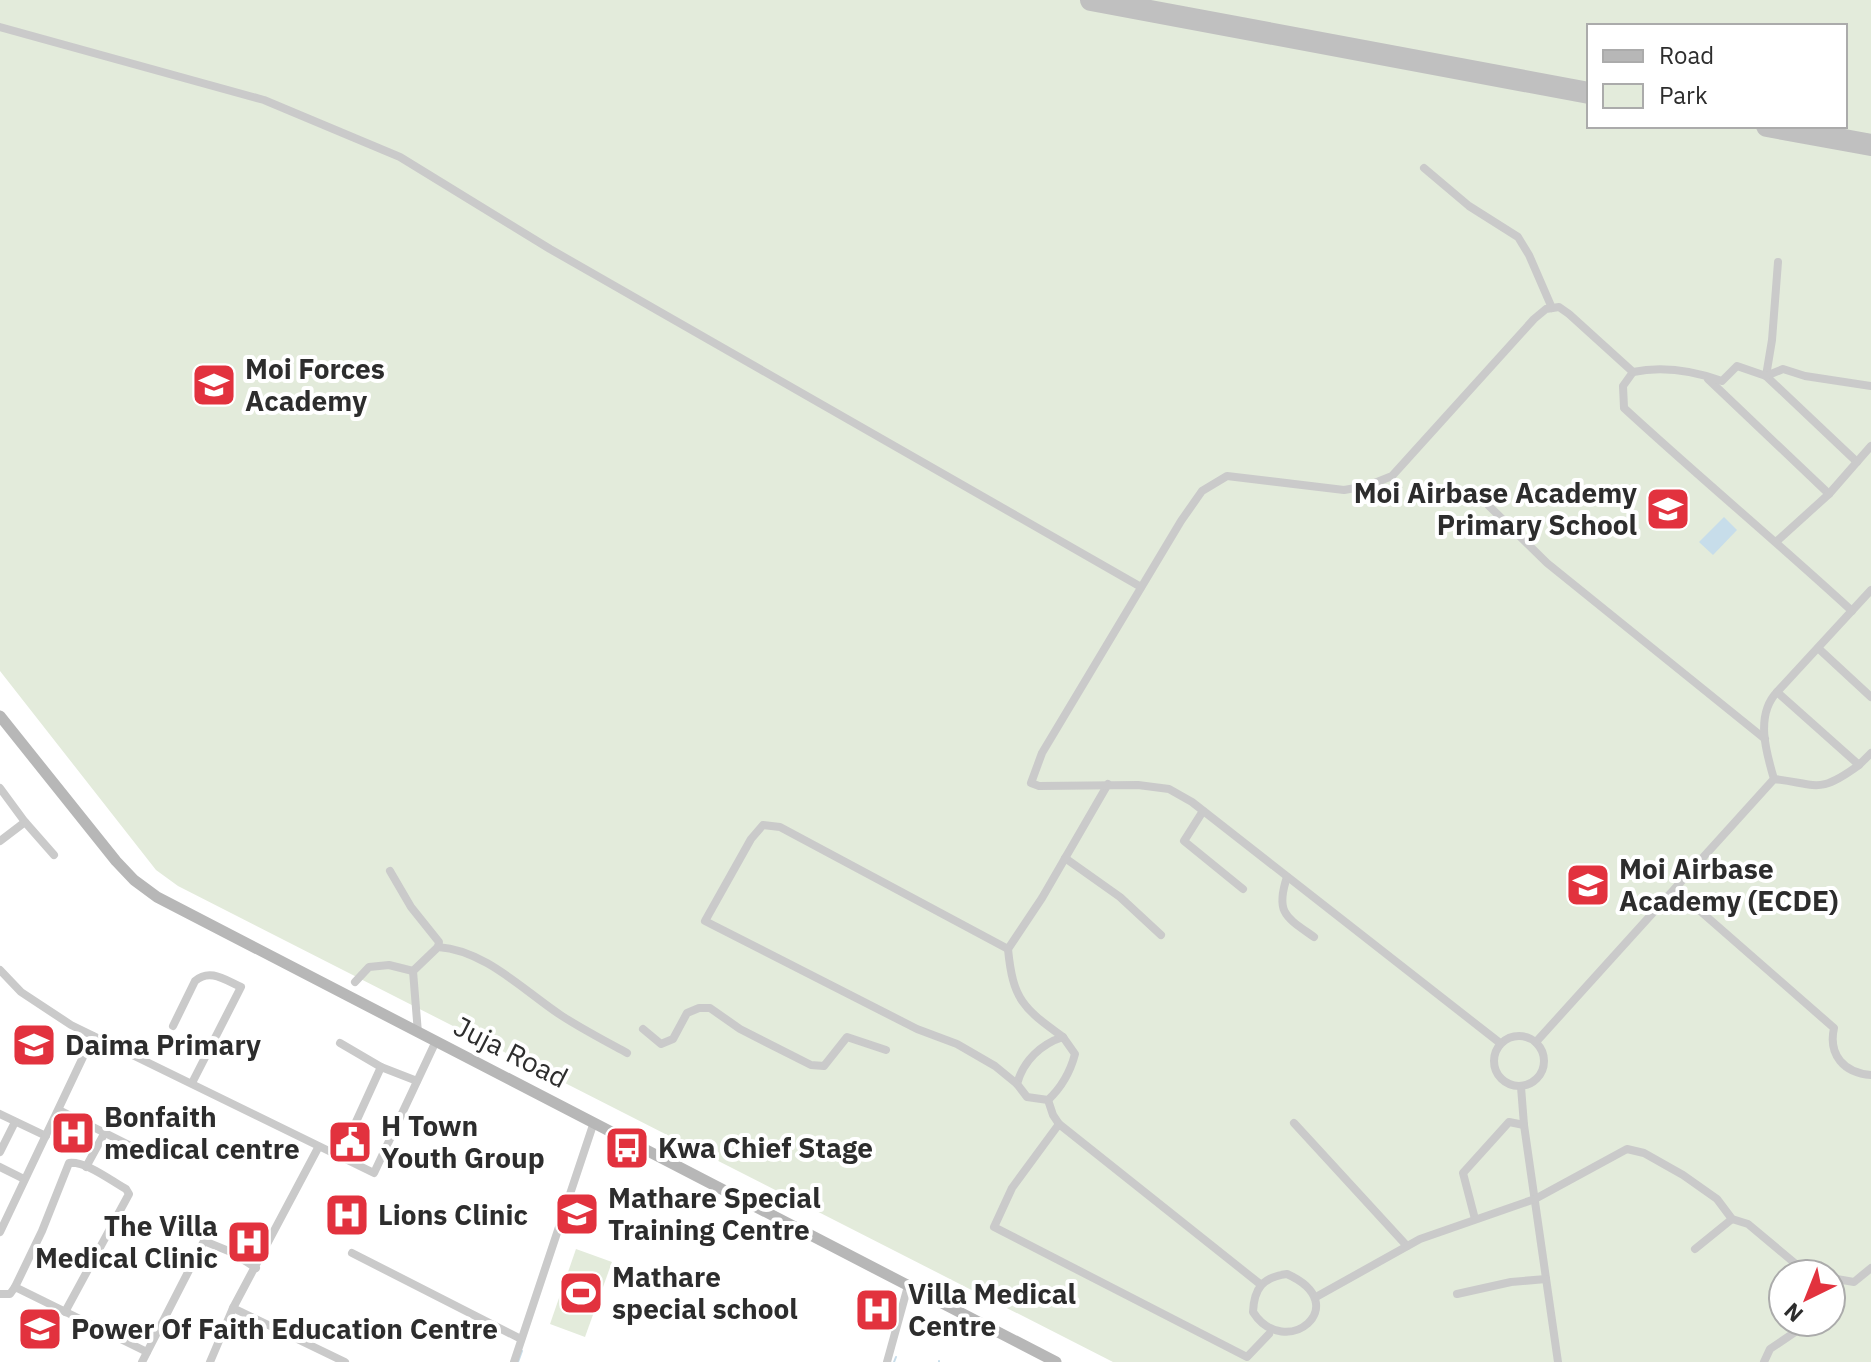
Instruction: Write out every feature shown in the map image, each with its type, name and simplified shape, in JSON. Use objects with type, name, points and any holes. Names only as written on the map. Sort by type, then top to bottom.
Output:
[{"type":"main road","name":"Juja Road","points":[[0,716],[116,861],[142,886],[168,904],[1056,1362]]},
{"type":"street","points":[[0,27],[264,100],[400,157],[550,249],[1141,587]]},
{"type":"street","points":[[1424,168],[1469,206],[1518,237],[1552,308]]},
{"type":"street","points":[[1766,376],[1778,262]]},
{"type":"street","points":[[1500,1043],[1203,811],[1169,789],[1108,784],[1057,787],[1031,783],[1042,753],[1202,491],[1227,476],[1344,490],[1367,486],[1392,476],[1546,309],[1559,307],[1569,314],[1633,372]]},
{"type":"street","points":[[1852,611],[1777,541],[1694,473],[1624,408],[1623,386],[1633,372],[1645,369],[1697,372],[1722,381],[1737,366],[1766,376],[1857,462]]},
{"type":"street","points":[[1766,376],[1783,369],[1805,376],[1871,386]]},
{"type":"street","points":[[1697,372],[1714,383],[1829,494]]},
{"type":"street","points":[[1777,541],[1829,494],[1871,446]]},
{"type":"street","points":[[1489,506],[1547,563],[1765,739]]},
{"type":"street","points":[[1774,779],[1764,725],[1770,700],[1871,590]]},
{"type":"street","points":[[1818,648],[1871,697]]},
{"type":"street","points":[[1777,692],[1859,765]]},
{"type":"street","points":[[1774,779],[1819,787],[1840,779],[1871,753]]},
{"type":"street","points":[[1536,1042],[1774,779]]},
{"type":"street","points":[[1048,1100],[1059,1090],[1075,1054],[1063,1037],[1032,1015],[1019,999],[1011,979],[1008,949],[1108,784]]},
{"type":"street","points":[[0,788],[54,855]]},
{"type":"street","points":[[1203,811],[1184,841],[1243,889]]},
{"type":"street","points":[[0,841],[25,822]]},
{"type":"street","points":[[1008,949],[780,827],[763,825],[751,839],[705,921],[917,1029],[957,1044],[995,1066],[1027,1097],[1048,1100]]},
{"type":"street","points":[[1065,858],[1120,897],[1161,935]]},
{"type":"street","points":[[390,871],[411,907],[439,942],[438,947],[413,971]]},
{"type":"street","points":[[1287,877],[1280,897],[1288,918],[1314,937]]},
{"type":"street","points":[[1675,889],[1834,1028],[1831,1042],[1833,1053],[1840,1060],[1859,1074],[1871,1075]]},
{"type":"street","points":[[438,947],[452,948],[476,958],[519,984],[562,1016],[627,1053]]},
{"type":"street","points":[[355,982],[369,967],[389,965],[413,971]]},
{"type":"street","points":[[0,970],[21,992],[48,1012],[374,1173],[436,1041]]},
{"type":"street","points":[[413,971],[418,1033]]},
{"type":"street","points":[[173,1026],[195,981],[201,976],[213,974],[241,987],[192,1083]]},
{"type":"street","points":[[643,1029],[661,1044],[673,1039],[687,1013],[710,1008],[740,1029],[811,1065],[824,1066],[847,1037],[886,1050]]},
{"type":"street","points":[[1517,1035],[1536,1042],[1544,1063],[1541,1074],[1532,1083],[1521,1087],[1509,1085],[1499,1077],[1494,1066],[1494,1054],[1500,1043],[1517,1035]]},
{"type":"street","points":[[0,1232],[93,1036]]},
{"type":"street","points":[[1017,1084],[1021,1070],[1046,1042],[1063,1037]]},
{"type":"street","points":[[340,1043],[381,1067],[417,1081]]},
{"type":"street","points":[[355,1124],[381,1067]]},
{"type":"street","points":[[1521,1087],[1558,1362]]},
{"type":"street","points":[[1048,1100],[1059,1124],[1260,1284]]},
{"type":"street","points":[[59,1110],[153,1157]]},
{"type":"street","points":[[0,1114],[46,1136]]},
{"type":"street","points":[[0,1152],[15,1122]]},
{"type":"street","points":[[514,1362],[594,1122]]},
{"type":"street","points":[[1475,1219],[1463,1173],[1509,1122],[1524,1125]]},
{"type":"street","points":[[1294,1123],[1407,1246]]},
{"type":"street","points":[[1059,1124],[1012,1188],[994,1227],[1247,1357],[1269,1334]]},
{"type":"street","points":[[86,1167],[104,1134]]},
{"type":"street","points":[[210,1362],[233,1308],[318,1148]]},
{"type":"street","points":[[1316,1297],[1407,1246],[1535,1199],[1627,1149],[1644,1153],[1683,1175],[1717,1199],[1732,1219],[1748,1224],[1789,1258]]},
{"type":"street","points":[[0,1294],[8,1295],[15,1287],[69,1163],[73,1162],[126,1189],[129,1194],[65,1312]]},
{"type":"street","points":[[0,1167],[24,1179]]},
{"type":"street","points":[[1695,1249],[1732,1219]]},
{"type":"street","points":[[142,1362],[204,1241],[231,1252],[256,1268]]},
{"type":"street","points":[[352,1253],[521,1339]]},
{"type":"street","points":[[1847,1281],[1854,1282],[1871,1268]]},
{"type":"street","points":[[1287,1274],[1299,1280],[1316,1297],[1317,1314],[1310,1325],[1298,1334],[1285,1338],[1269,1334],[1253,1312],[1254,1296],[1260,1284],[1274,1276],[1287,1274]]},
{"type":"street","points":[[1457,1294],[1511,1282],[1546,1279]]},
{"type":"street","points":[[887,1362],[908,1286]]},
{"type":"street","points":[[15,1287],[147,1352]]},
{"type":"street","points":[[233,1308],[345,1362]]},
{"type":"street","points":[[1764,1362],[1770,1349],[1786,1338]]},
{"type":"green space","points":[[0,0],[1871,0],[1871,1362],[1113,1362],[178,886],[156,870],[0,671]]},
{"type":"green space","name":"Mathare special school","points":[[576,1249],[612,1262],[585,1337],[550,1324]]},
{"type":"water","points":[[1724,517],[1737,530],[1713,555],[1699,542]]},
{"type":"waterway","points":[[518,1362],[522,1351]]},
{"type":"waterway","points":[[894,1362],[896,1357]]},
{"type":"taxiway","points":[[1091,0],[1587,93]]},
{"type":"taxiway","points":[[1778,128],[1871,145]]},
{"type":"place","name":"Moi Forces Academy","points":[[214,385]]},
{"type":"place","name":"Moi Airbase Academy Primary School","points":[[1668,509]]},
{"type":"place","name":"Moi Airbase Academy (ECDE)","points":[[1588,885]]},
{"type":"place","name":"Daima Primary","points":[[34,1045]]},
{"type":"place","name":"Bonfaith medical centre","points":[[73,1133]]},
{"type":"place","name":"H Town Youth Group","points":[[350,1142]]},
{"type":"place","name":"Kwa Chief Stage","points":[[627,1148]]},
{"type":"place","name":"Mathare Special Training Centre","points":[[577,1214]]},
{"type":"place","name":"Lions Clinic","points":[[347,1215]]},
{"type":"place","name":"The Villa Medical Clinic","points":[[249,1242]]},
{"type":"place","name":"Mathare special school","points":[[581,1293]]},
{"type":"place","name":"Villa Medical Centre","points":[[877,1310]]},
{"type":"place","name":"Power Of Faith Education Centre","points":[[40,1329]]}]
